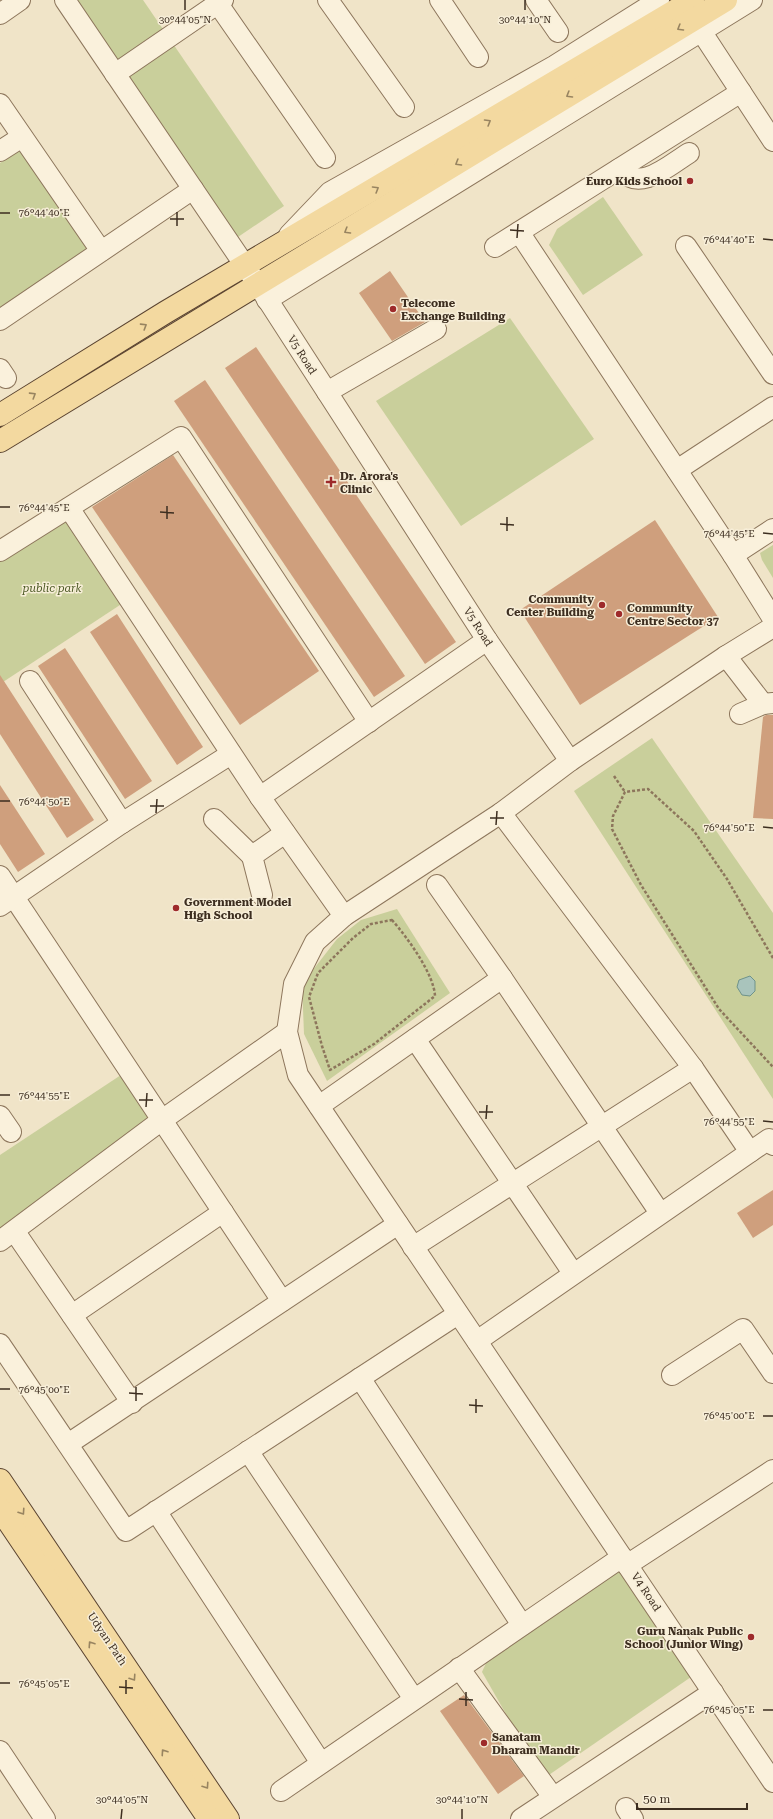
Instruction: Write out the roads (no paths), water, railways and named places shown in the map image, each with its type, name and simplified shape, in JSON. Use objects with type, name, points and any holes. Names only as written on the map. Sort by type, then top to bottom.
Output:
[{"type":"main road","points":[[0,415],[166,312],[245,267],[693,0]]},
{"type":"main road","points":[[0,441],[262,292],[726,0]]},
{"type":"main road","name":"Udyan Path","points":[[0,1480],[228,1819]]},
{"type":"main road","name":"Udyan Path","points":[[0,1509],[209,1819]]},
{"type":"street","points":[[0,14],[20,0]]},
{"type":"street","name":"V5 Road","points":[[65,0],[262,292],[486,640],[570,761]]},
{"type":"street","points":[[328,0],[404,107]]},
{"type":"street","points":[[440,0],[478,58]]},
{"type":"street","points":[[536,0],[558,32]]},
{"type":"street","points":[[276,248],[330,192],[554,66],[659,0]]},
{"type":"street","points":[[262,292],[752,0]]},
{"type":"street","points":[[115,74],[220,2],[325,158]]},
{"type":"street","points":[[701,31],[773,141]]},
{"type":"street","points":[[495,246],[741,92]]},
{"type":"street","points":[[0,104],[101,251]]},
{"type":"street","points":[[0,151],[22,137]]},
{"type":"street","points":[[619,169],[625,175],[635,179],[646,179],[689,153]]},
{"type":"street","points":[[0,320],[193,189]]},
{"type":"street","points":[[519,232],[733,555],[773,619]]},
{"type":"street","points":[[686,246],[773,374]]},
{"type":"street","points":[[327,392],[436,329]]},
{"type":"street","points":[[677,470],[773,406]]},
{"type":"street","points":[[0,551],[181,437],[369,722]]},
{"type":"street","points":[[68,508],[260,798],[344,916]]},
{"type":"street","points":[[733,555],[773,529]]},
{"type":"street","points":[[281,1791],[459,1668],[625,1561],[298,1075],[288,1032],[294,984],[315,942],[344,916],[501,813],[570,761],[726,656],[773,627]]},
{"type":"street","points":[[260,798],[486,640]]},
{"type":"street","points":[[726,656],[768,704],[740,714]]},
{"type":"street","points":[[30,681],[122,823]]},
{"type":"street","points":[[7,901],[122,823],[231,754]]},
{"type":"street","points":[[501,813],[693,1068],[750,1152]]},
{"type":"street","points":[[214,819],[252,856],[262,895]]},
{"type":"street","points":[[252,856],[285,833]]},
{"type":"street","points":[[0,876],[7,901],[162,1120],[282,1300]]},
{"type":"street","points":[[436,885],[502,978],[660,1213]]},
{"type":"street","points":[[319,1106],[502,978]]},
{"type":"street","points":[[132,1403],[72,1315],[7,1236],[162,1120],[288,1032]]},
{"type":"street","points":[[415,1039],[573,1273]]},
{"type":"street","points":[[413,1247],[693,1068]]},
{"type":"street","points":[[0,1116],[11,1132]]},
{"type":"street","points":[[476,1341],[769,1139],[773,1145]]},
{"type":"street","points":[[72,1315],[223,1212]]},
{"type":"street","points":[[68,1444],[132,1403],[282,1300],[398,1224]]},
{"type":"street","points":[[0,1344],[126,1531],[458,1314]]},
{"type":"street","points":[[672,1375],[743,1329],[773,1373]]},
{"type":"street","points":[[360,1378],[522,1626]]},
{"type":"street","points":[[248,1451],[414,1699]]},
{"type":"street","name":"V4 Road","points":[[713,1692],[625,1561],[773,1470]]},
{"type":"street","points":[[156,1512],[321,1763]]},
{"type":"street","points":[[459,1668],[553,1797]]},
{"type":"street","points":[[521,1819],[713,1692],[773,1782]]},
{"type":"street","points":[[0,1751],[45,1819]]},
{"type":"water","points":[[750,976],[755,981],[755,991],[750,996],[742,995],[737,987],[739,980]]},
{"type":"place","name":"Euro Kids School","points":[[690,181]]},
{"type":"place","name":"Telecome Exchange Building","points":[[393,309]]},
{"type":"place","name":"Dr. Arora's Clinic","points":[[331,482]]},
{"type":"place","name":"Community Center Building","points":[[602,605]]},
{"type":"place","name":"Community Centre Sector 37","points":[[619,614]]},
{"type":"place","name":"Government Model High School","points":[[176,908]]},
{"type":"place","name":"Guru Nanak Public School (Junior Wing)","points":[[751,1637]]},
{"type":"place","name":"Sanatam Dharam Mandir","points":[[484,1743]]},
{"type":"park label","name":"public park","points":[[52,588]]}]
